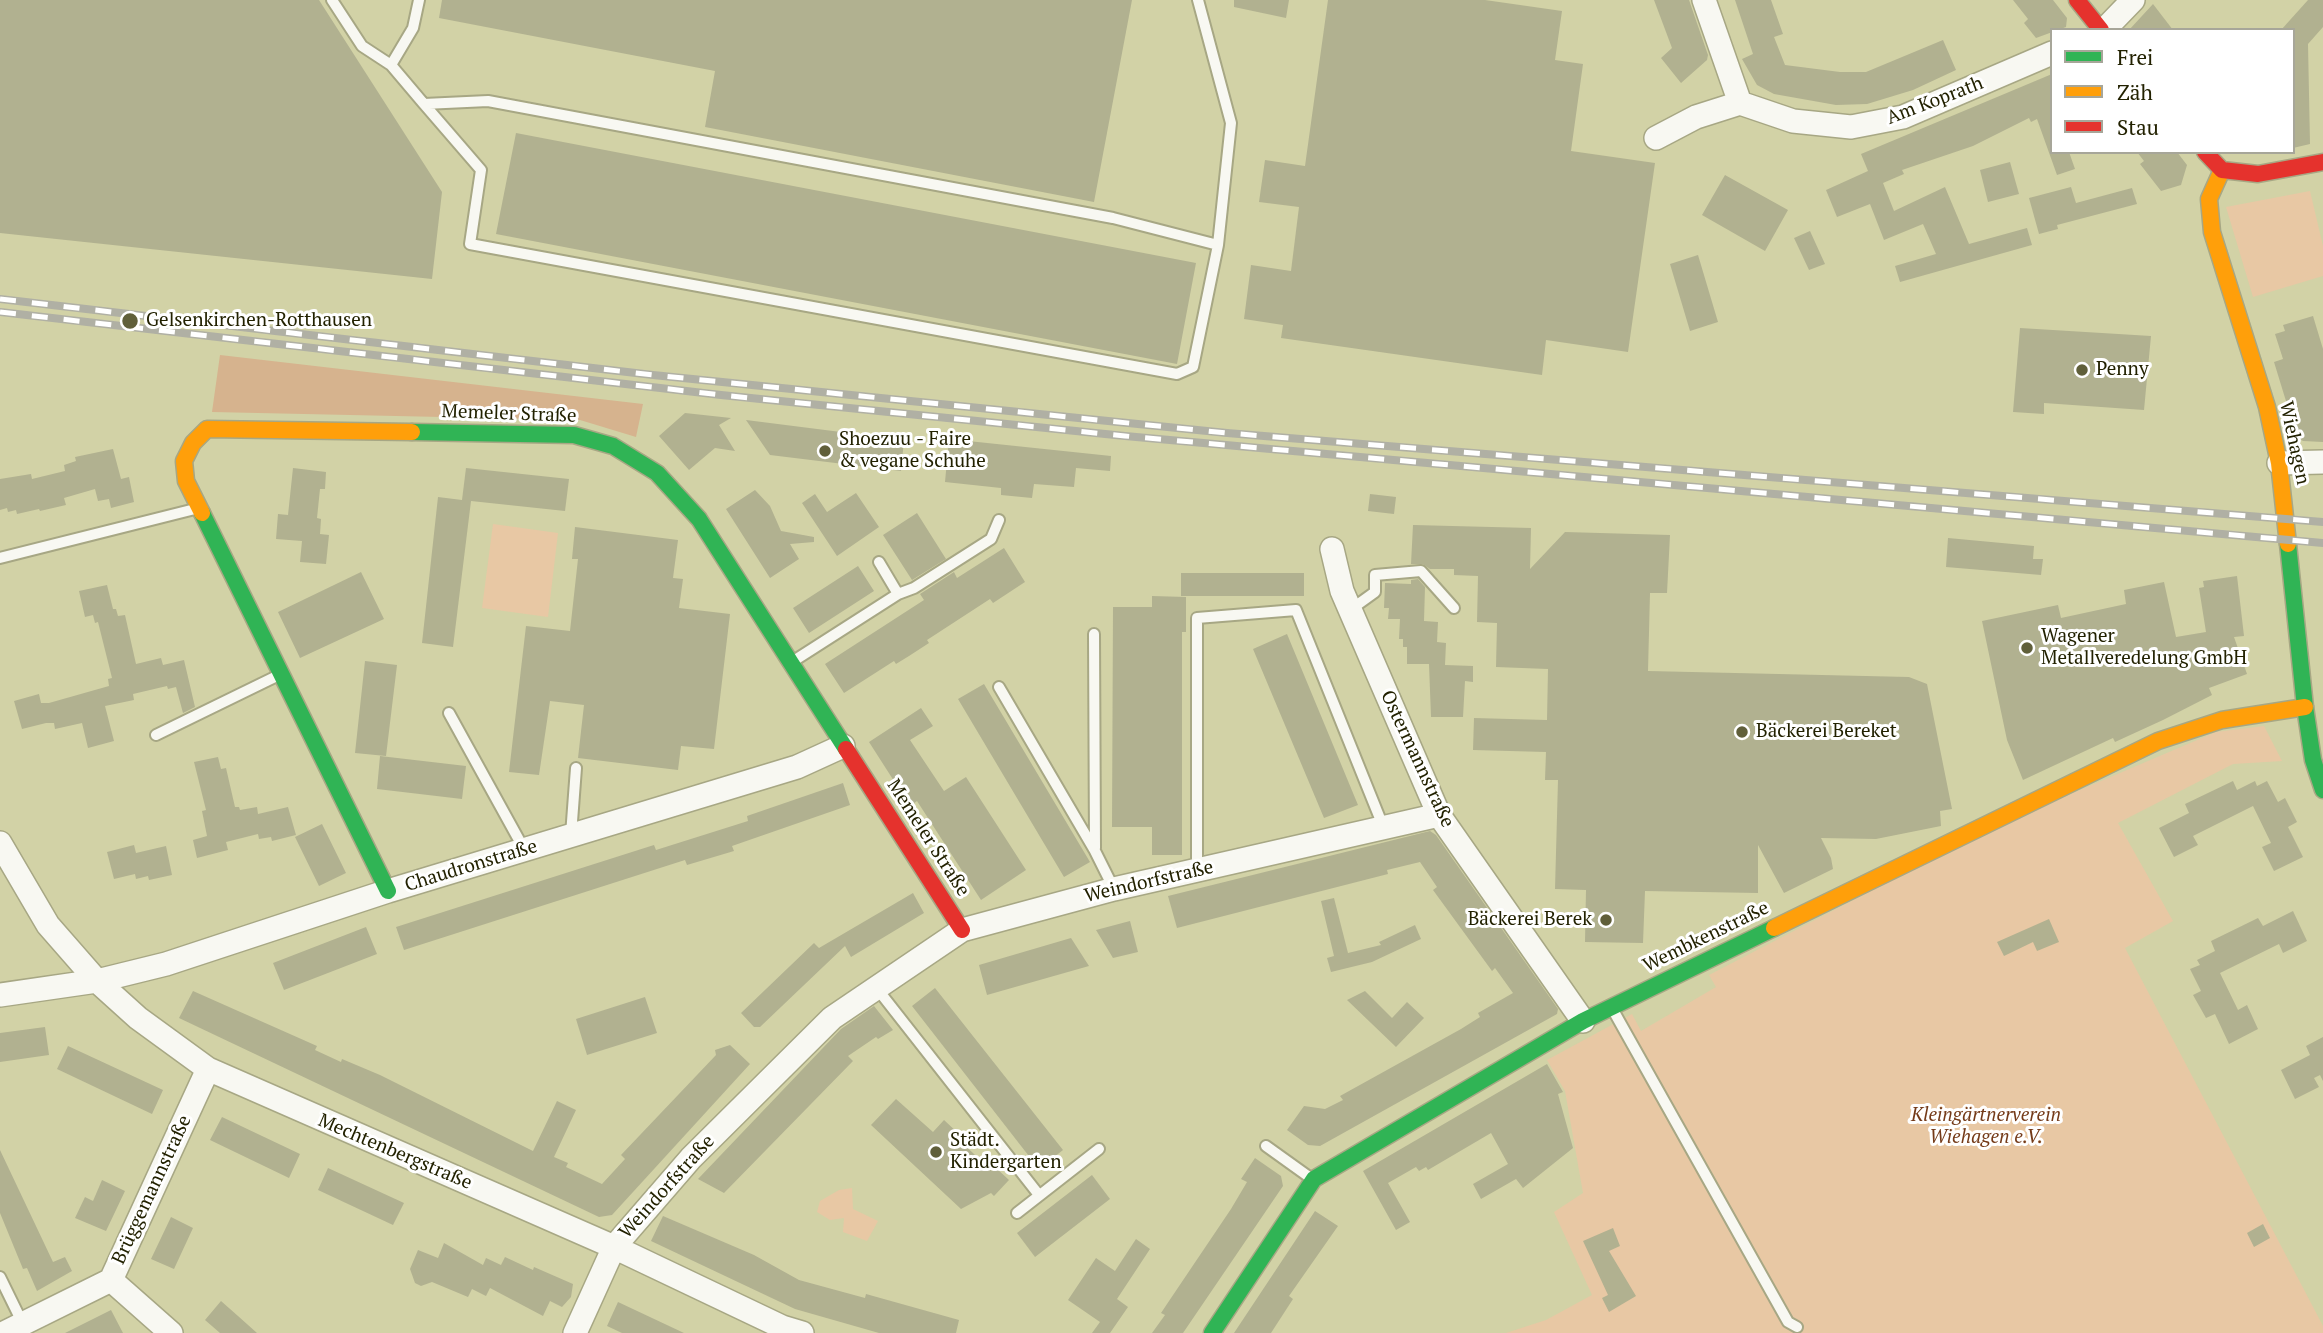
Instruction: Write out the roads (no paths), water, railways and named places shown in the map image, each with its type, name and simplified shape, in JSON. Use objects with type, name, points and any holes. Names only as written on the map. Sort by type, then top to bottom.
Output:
[{"type":"street","points":[[1656,138],[1696,117],[1740,103],[1704,0]]},
{"type":"street","points":[[2077,0],[2100,28]]},
{"type":"street","points":[[2104,28],[2133,0]]},
{"type":"street","name":"Am Koprath","points":[[1740,103],[1793,121],[1851,127],[1903,117],[2050,54]]},
{"type":"street","points":[[2207,154],[2222,170],[2258,174],[2323,162]]},
{"type":"street","name":"Wiehagen","points":[[2222,170],[2209,199],[2212,232],[2267,407],[2279,463],[2305,707],[2316,734],[2313,760],[2323,790]]},
{"type":"street","name":"Memeler Straße","points":[[388,891],[279,675],[187,481],[184,461],[193,443],[207,429],[574,435],[613,446],[657,473],[699,520],[962,930]]},
{"type":"street","points":[[2279,463],[2323,462]]},
{"type":"street","name":"Ostermannstraße","points":[[1332,549],[1342,592],[1439,815],[1583,1021]]},
{"type":"street","name":"Wembkenstraße","points":[[1212,1333],[1314,1179],[1583,1021],[2158,741],[2222,720],[2305,707]]},
{"type":"street","name":"Chaudronstraße","points":[[97,981],[166,964],[388,891],[797,767],[843,746]]},
{"type":"street","name":"Weindorfstraße","points":[[575,1333],[614,1247],[691,1158],[832,1018],[875,986],[962,930],[1114,890],[1439,815]]},
{"type":"street","name":"Mechtenbergstraße","points":[[0,843],[48,925],[97,981],[138,1018],[208,1069],[614,1247],[782,1327],[802,1333]]},
{"type":"street","points":[[0,995],[97,981]]},
{"type":"street","name":"Brüggemannstraße","points":[[14,1329],[111,1280],[208,1069]]},
{"type":"street","points":[[111,1280],[171,1333]]},
{"type":"lane","points":[[332,0],[362,46],[391,65],[481,170],[470,244],[1177,374],[1193,367],[1218,245],[1231,123],[1198,0]]},
{"type":"lane","points":[[391,65],[413,28],[418,0]]},
{"type":"lane","points":[[424,104],[488,101],[1113,218],[1218,245]]},
{"type":"lane","points":[[0,558],[198,508]]},
{"type":"lane","points":[[792,662],[898,594],[914,588],[991,539],[999,520]]},
{"type":"lane","points":[[879,562],[898,594]]},
{"type":"lane","points":[[1350,610],[1375,592],[1375,575],[1420,571],[1454,608]]},
{"type":"lane","points":[[1197,871],[1198,618],[1296,610],[1383,826]]},
{"type":"lane","points":[[1094,634],[1095,851]]},
{"type":"lane","points":[[156,735],[279,675]]},
{"type":"lane","points":[[999,687],[1095,851],[1114,890]]},
{"type":"lane","points":[[449,713],[524,849]]},
{"type":"lane","points":[[571,835],[576,768]]},
{"type":"lane","points":[[875,986],[1039,1195]]},
{"type":"lane","points":[[1612,1007],[1788,1322],[1797,1327]]},
{"type":"lane","points":[[1266,1146],[1314,1179]]},
{"type":"lane","points":[[1017,1213],[1099,1149]]},
{"type":"lane","points":[[0,1277],[14,1329]]},
{"type":"railway","points":[[0,299],[653,375],[1227,433],[2323,522]]},
{"type":"railway","points":[[0,312],[721,395],[1125,436],[2323,543]]},
{"type":"place","name":"Gelsenkirchen-Rotthausen","points":[[130,321]]},
{"type":"place","name":"Penny","points":[[2082,370]]},
{"type":"place","name":"Shoezuu - Faire & vegane Schuhe","points":[[825,451]]},
{"type":"place","name":"Wagener Metallveredelung GmbH","points":[[2027,648]]},
{"type":"place","name":"Bäckerei Bereket","points":[[1742,732]]},
{"type":"place","name":"Bäckerei Berek","points":[[1606,920]]},
{"type":"place","name":"Städt. Kindergarten","points":[[936,1152]]},
{"type":"park label","name":"Kleingärtnerverein Wiehagen e.V.","points":[[1986,1127]]}]
